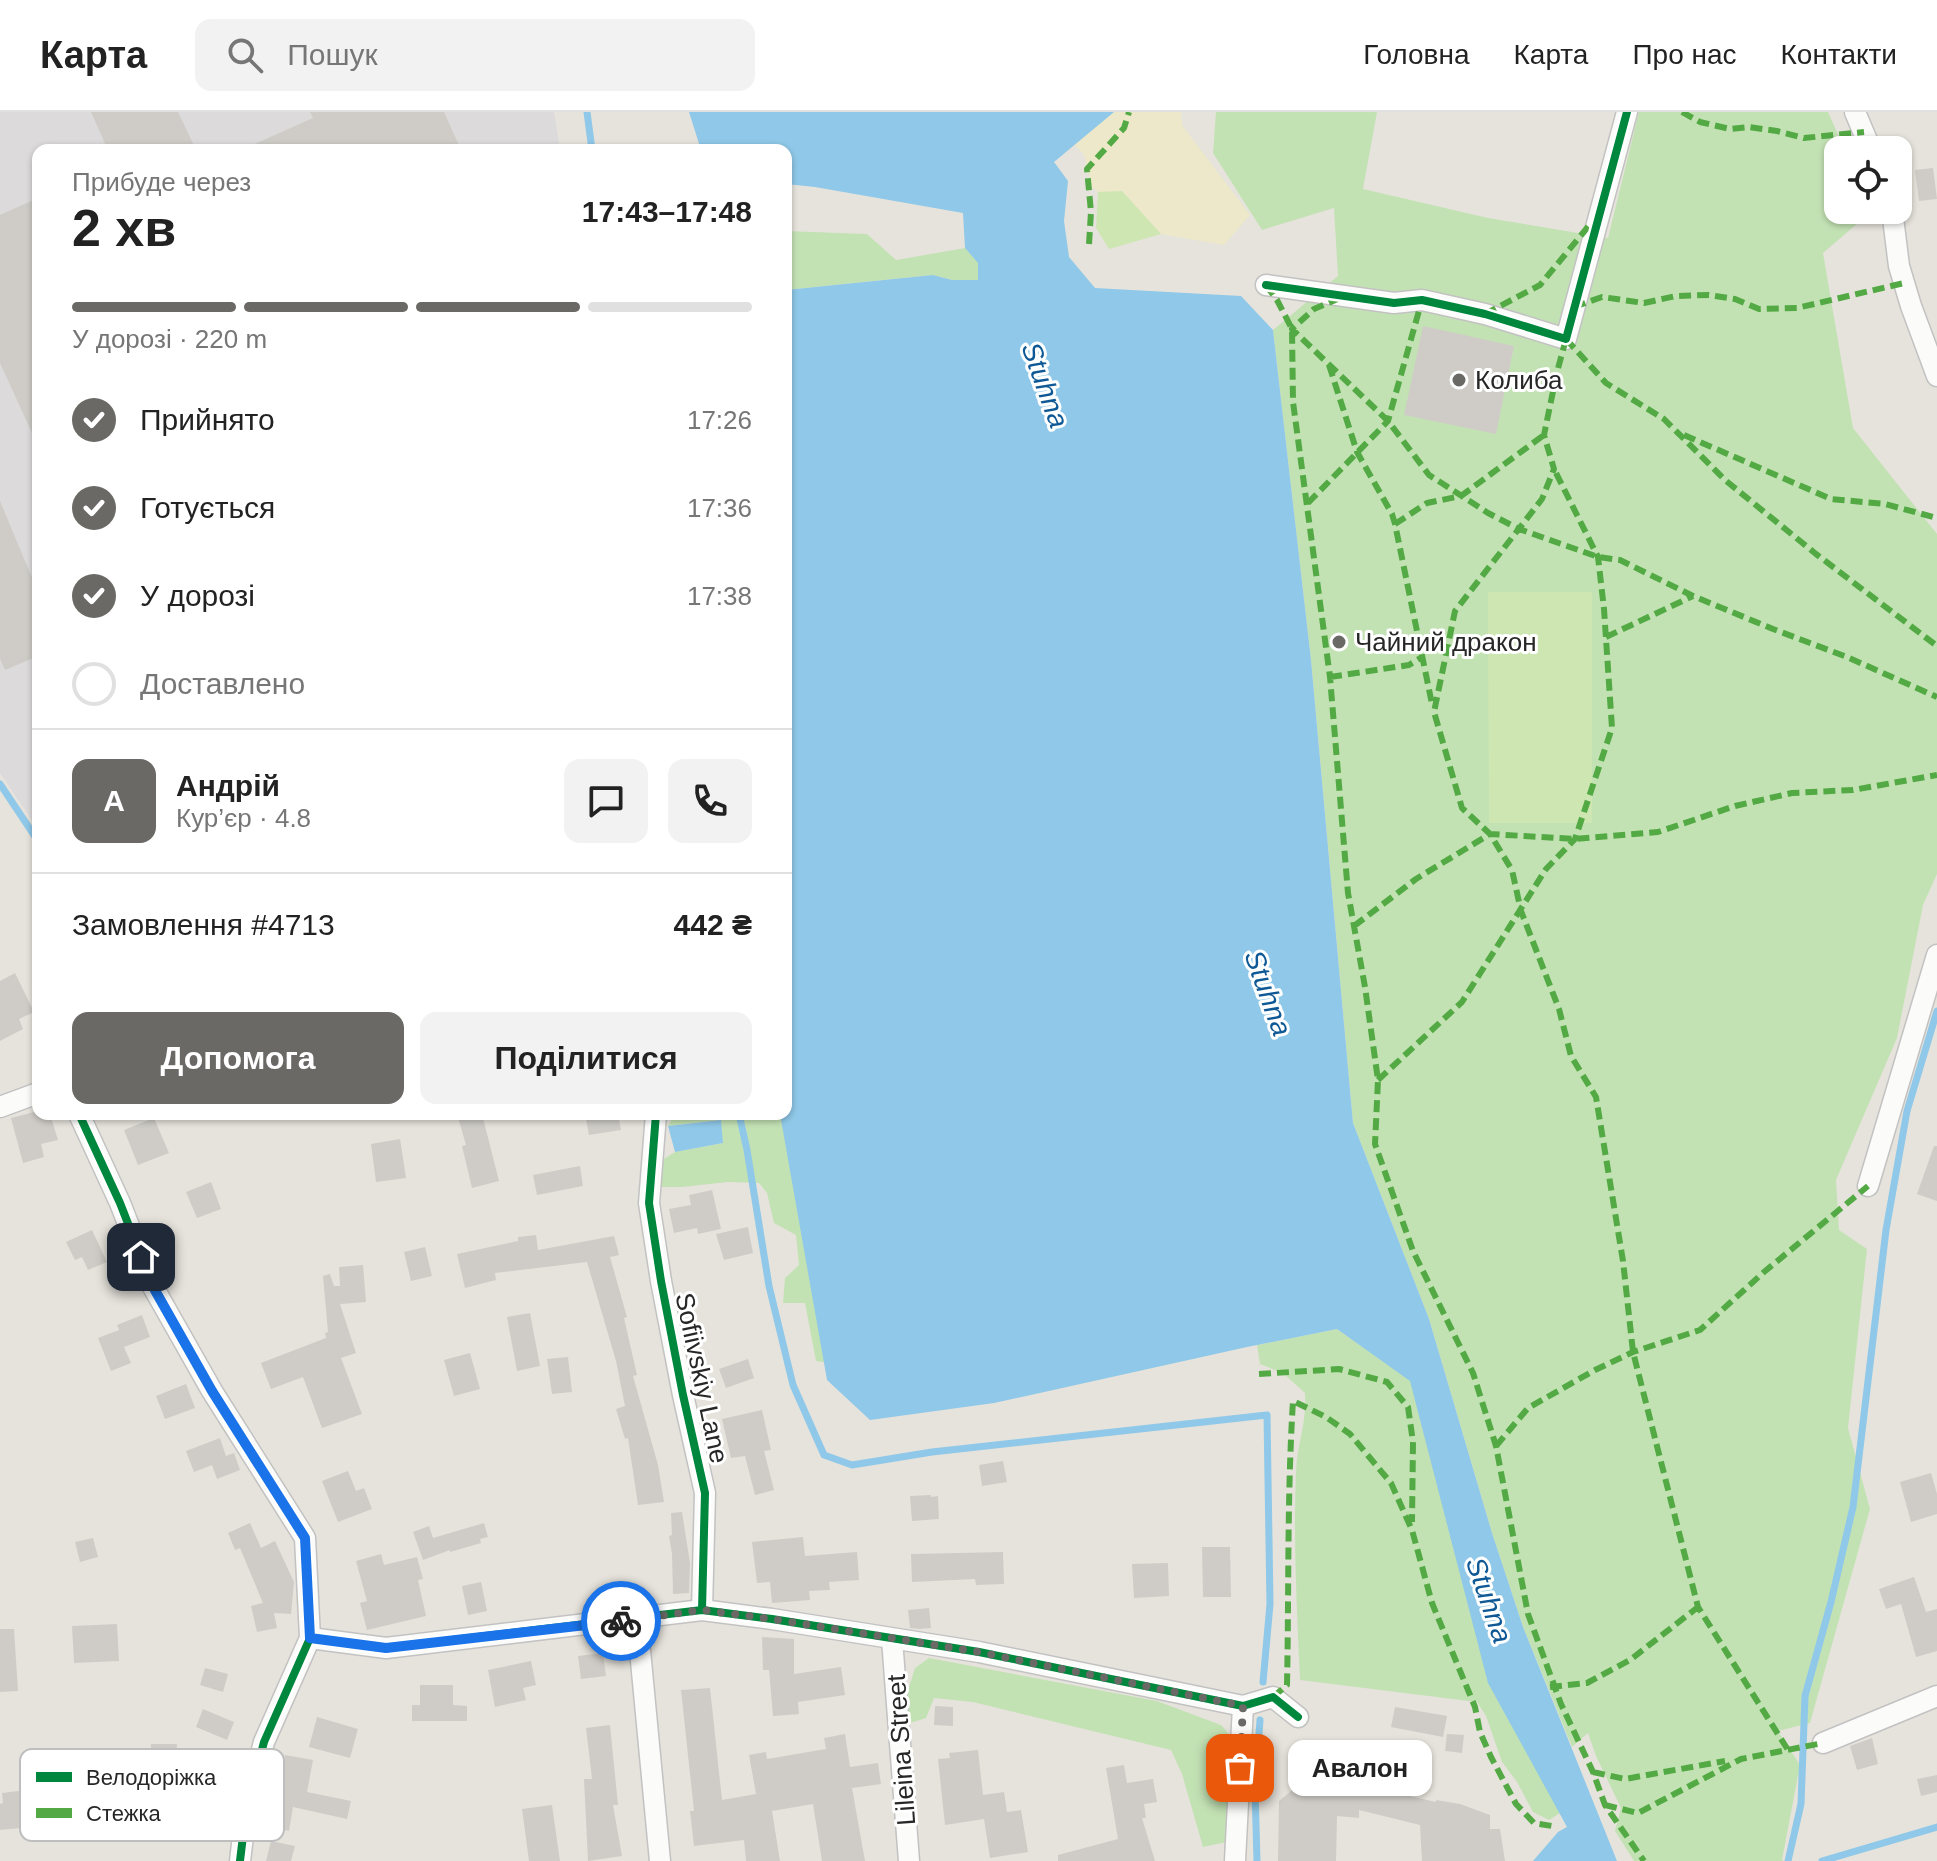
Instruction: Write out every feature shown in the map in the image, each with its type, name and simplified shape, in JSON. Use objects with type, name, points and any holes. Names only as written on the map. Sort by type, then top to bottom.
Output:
[{"type":"street","points":[[1266,285],[1394,303],[1422,300],[1470,310],[1566,339],[1627,112]]},
{"type":"street","points":[[1855,112],[1865,136]]},
{"type":"street","points":[[1894,224],[1899,266],[1937,376]]},
{"type":"street","points":[[1868,1186],[1937,955]]},
{"type":"street","points":[[0,1107],[32,1095]]},
{"type":"street","points":[[82,1120],[120,1203],[152,1285],[212,1391],[305,1538],[310,1638],[262,1749]]},
{"type":"street","name":"Sofiivskiy Lane","points":[[656,1120],[649,1203],[683,1395],[705,1493],[702,1610]]},
{"type":"street","points":[[310,1638],[386,1648],[702,1610],[979,1652],[1243,1706],[1273,1697],[1298,1717]]},
{"type":"street","points":[[637,1619],[660,1861]]},
{"type":"street","name":"Lileina Street","points":[[892,1639],[909,1861]]},
{"type":"street","points":[[1823,1743],[1937,1696]]},
{"type":"street","points":[[1235,1861],[1243,1706]]},
{"type":"street","points":[[240,1861],[242,1841]]},
{"type":"shaded area","points":[[0,112],[554,112],[559,144],[32,144],[32,820],[0,773]]},
{"type":"green space","points":[[1216,112],[1377,112],[1363,189],[1488,218],[1608,238],[1639,112],[1828,112],[1839,136],[1824,136],[1824,224],[1857,224],[1823,253],[1853,428],[1937,534],[1937,874],[1923,905],[1897,1038],[1836,1180],[1839,1230],[1867,1249],[1848,1428],[1870,1509],[1810,1723],[1778,1731],[1800,1765],[1784,1861],[1634,1861],[1615,1831],[1621,1808],[1588,1733],[1572,1747],[1523,1627],[1429,1319],[1353,1123],[1311,660],[1273,330],[1338,276],[1334,208],[1262,230],[1213,153]]},
{"type":"green space","points":[[1122,191],[1161,234],[1109,249],[1096,228],[1098,192]]},
{"type":"green space","points":[[792,231],[867,234],[896,260],[965,248],[978,262],[979,280],[952,280],[933,275],[792,289]]},
{"type":"green space","points":[[1488,592],[1592,592],[1592,823],[1489,823]]},
{"type":"green space","points":[[672,1120],[720,1120],[668,1126]]},
{"type":"green space","points":[[720,1120],[787,1120],[844,1365],[816,1361],[805,1303],[783,1303],[785,1278],[799,1265],[796,1235],[774,1223],[767,1193],[759,1183],[661,1187],[659,1162],[675,1152],[723,1143]]},
{"type":"green space","points":[[1337,1329],[1410,1380],[1557,1792],[1560,1813],[1549,1820],[1533,1812],[1502,1762],[1486,1716],[1477,1702],[1300,1680],[1295,1498],[1305,1393],[1283,1373],[1260,1364],[1257,1345]]},
{"type":"green space","points":[[929,1658],[1157,1701],[1221,1725],[1234,1740],[1226,1842],[1203,1847],[1182,1774],[1171,1750],[973,1702],[934,1698],[926,1718],[910,1723],[904,1703],[915,1668]]},
{"type":"sand","points":[[1114,112],[1181,112],[1182,125],[1250,215],[1224,245],[1161,234],[1122,192],[1098,192],[1092,187],[1084,155],[1074,144]]},
{"type":"water","name":"Stuhna","points":[[689,112],[1114,112],[1054,162],[1068,181],[1064,221],[1069,257],[1095,288],[1241,296],[1273,330],[1311,660],[1353,1123],[1429,1319],[1523,1627],[1617,1861],[1533,1861],[1558,1832],[1567,1827],[1488,1683],[1410,1381],[1337,1329],[994,1403],[870,1420],[827,1380],[781,1120],[792,1120],[792,289],[933,275],[952,280],[978,280],[978,263],[965,248],[963,213],[792,185],[792,144],[699,144]]},
{"type":"water","points":[[721,1120],[723,1143],[675,1152],[668,1126]]},
{"type":"building","points":[[91,112],[178,112],[193,144],[105,144]]},
{"type":"building","points":[[310,112],[444,112],[458,144],[254,144],[313,118]]},
{"type":"building","points":[[1933,168],[1937,199],[1919,201],[1915,170]]},
{"type":"building","points":[[32,201],[32,433],[0,363],[0,215]]},
{"type":"building","name":"Колиба","points":[[1423,326],[1514,346],[1496,434],[1404,415]]},
{"type":"building","points":[[0,501],[32,578],[32,659],[5,670],[0,659]]},
{"type":"building","points":[[15,973],[32,1013],[19,1019],[23,1029],[0,1041],[0,981]]},
{"type":"building","points":[[32,1113],[32,1120],[52,1120],[58,1140],[41,1144],[44,1157],[23,1163],[11,1118]]},
{"type":"building","points":[[155,1120],[169,1153],[138,1165],[124,1130]]},
{"type":"building","points":[[459,1120],[484,1120],[499,1181],[472,1188],[462,1146],[466,1145]]},
{"type":"building","points":[[586,1120],[619,1120],[621,1130],[589,1135]]},
{"type":"building","points":[[400,1139],[406,1178],[376,1182],[371,1144]]},
{"type":"building","points":[[1934,1146],[1937,1146],[1937,1201],[1917,1194]]},
{"type":"building","points":[[580,1166],[583,1186],[537,1195],[533,1175]]},
{"type":"building","points":[[211,1182],[221,1209],[197,1218],[186,1192]]},
{"type":"building","points":[[712,1190],[721,1229],[698,1234],[697,1228],[674,1233],[669,1209],[691,1205],[689,1195]]},
{"type":"building","points":[[748,1227],[753,1253],[724,1260],[716,1234]]},
{"type":"building","points":[[92,1230],[107,1262],[88,1270],[82,1257],[75,1260],[66,1242]]},
{"type":"building","points":[[536,1235],[538,1250],[614,1236],[619,1255],[610,1257],[627,1317],[624,1318],[637,1375],[633,1376],[658,1465],[664,1502],[638,1505],[628,1438],[625,1439],[616,1409],[625,1406],[616,1361],[587,1262],[495,1273],[496,1280],[465,1288],[457,1254]]},
{"type":"building","points":[[425,1247],[432,1276],[411,1281],[404,1252]]},
{"type":"building","points":[[363,1265],[366,1302],[340,1304],[356,1353],[341,1358],[362,1414],[322,1428],[303,1377],[271,1389],[261,1363],[326,1338],[323,1276],[330,1274],[334,1286],[340,1286],[339,1267]]},
{"type":"building","points":[[530,1313],[540,1366],[517,1371],[507,1317]]},
{"type":"building","points":[[142,1315],[150,1337],[124,1347],[131,1363],[111,1371],[98,1338],[119,1330],[117,1325]]},
{"type":"building","points":[[470,1353],[480,1389],[454,1396],[444,1360]]},
{"type":"building","points":[[568,1357],[572,1392],[552,1394],[547,1359]]},
{"type":"building","points":[[748,1359],[754,1378],[726,1388],[719,1369]]},
{"type":"building","points":[[186,1384],[195,1408],[165,1419],[156,1396]]},
{"type":"building","points":[[762,1410],[771,1450],[764,1451],[774,1490],[755,1495],[745,1456],[731,1458],[722,1419]]},
{"type":"building","points":[[220,1438],[226,1456],[234,1453],[240,1470],[217,1479],[212,1465],[194,1472],[186,1451]]},
{"type":"building","points":[[1003,1461],[1007,1482],[982,1486],[979,1465]]},
{"type":"building","points":[[348,1471],[356,1491],[364,1488],[372,1509],[338,1522],[322,1481]]},
{"type":"building","points":[[1931,1473],[1937,1494],[1937,1514],[1911,1522],[1900,1482]]},
{"type":"building","points":[[910,1496],[938,1496],[939,1519],[912,1521]]},
{"type":"building","points":[[682,1512],[690,1563],[689,1593],[673,1594],[669,1536],[672,1535],[671,1513]]},
{"type":"building","points":[[250,1523],[261,1548],[275,1541],[294,1582],[291,1614],[274,1613],[277,1628],[257,1632],[251,1606],[263,1603],[240,1548],[235,1550],[228,1533]]},
{"type":"building","points":[[484,1523],[488,1537],[480,1539],[481,1543],[423,1560],[413,1532],[429,1526],[433,1538]]},
{"type":"building","points":[[803,1537],[805,1556],[857,1552],[859,1580],[829,1582],[830,1590],[809,1591],[810,1600],[772,1603],[770,1582],[757,1583],[752,1542]]},
{"type":"building","points":[[93,1538],[98,1557],[80,1562],[75,1542]]},
{"type":"building","points":[[1202,1547],[1230,1547],[1231,1597],[1203,1597]]},
{"type":"building","points":[[1003,1552],[1004,1584],[976,1585],[975,1579],[912,1582],[911,1554]]},
{"type":"building","points":[[381,1554],[384,1565],[417,1557],[423,1579],[418,1580],[426,1616],[367,1630],[360,1603],[367,1601],[356,1561]]},
{"type":"building","points":[[1168,1563],[1169,1596],[1134,1598],[1132,1564]]},
{"type":"building","points":[[1914,1577],[1926,1612],[1937,1609],[1937,1651],[1916,1657],[1901,1604],[1886,1609],[1879,1589]]},
{"type":"building","points":[[481,1582],[487,1611],[468,1615],[462,1586]]},
{"type":"building","points":[[929,1608],[931,1628],[910,1628],[908,1610]]},
{"type":"building","points":[[117,1624],[119,1661],[74,1663],[72,1626]]},
{"type":"building","points":[[0,1629],[14,1629],[18,1691],[0,1692]]},
{"type":"building","points":[[762,1637],[794,1639],[794,1674],[841,1667],[845,1695],[798,1702],[799,1714],[773,1716],[769,1670],[763,1670]]},
{"type":"building","points":[[603,1653],[606,1676],[581,1679],[578,1656]]},
{"type":"building","points":[[531,1661],[536,1685],[523,1688],[526,1700],[495,1707],[488,1670]]},
{"type":"building","points":[[205,1668],[228,1674],[223,1692],[200,1685]]},
{"type":"building","points":[[420,1685],[453,1685],[453,1705],[467,1706],[467,1721],[412,1721],[412,1705],[420,1705]]},
{"type":"building","points":[[710,1688],[722,1800],[756,1794],[749,1755],[766,1752],[767,1759],[826,1749],[824,1738],[845,1734],[850,1767],[878,1763],[881,1784],[852,1788],[865,1861],[822,1861],[813,1804],[772,1811],[780,1861],[746,1861],[744,1840],[694,1846],[690,1811],[694,1811],[681,1690]]},
{"type":"building","points":[[935,1706],[953,1707],[953,1726],[934,1725]]},
{"type":"building","points":[[1395,1707],[1447,1716],[1443,1737],[1391,1727]]},
{"type":"building","points":[[203,1709],[234,1722],[227,1740],[196,1727]]},
{"type":"building","points":[[317,1717],[358,1729],[350,1758],[309,1747]]},
{"type":"building","points":[[610,1725],[618,1805],[613,1805],[622,1856],[588,1861],[584,1779],[592,1779],[586,1728]]},
{"type":"building","points":[[1447,1734],[1464,1735],[1462,1753],[1445,1751]]},
{"type":"building","points":[[1872,1738],[1878,1764],[1857,1770],[1850,1746]]},
{"type":"building","points":[[151,1744],[177,1744],[177,1749],[151,1749]]},
{"type":"building","points":[[978,1750],[983,1795],[1004,1792],[1007,1812],[1021,1810],[1028,1852],[990,1858],[984,1819],[945,1825],[938,1759],[950,1758],[949,1753]]},
{"type":"building","points":[[285,1755],[313,1760],[307,1792],[351,1801],[347,1819],[293,1807],[289,1831],[284,1830]]},
{"type":"building","points":[[1124,1765],[1127,1783],[1153,1779],[1157,1802],[1144,1804],[1146,1818],[1142,1818],[1155,1861],[1058,1861],[1058,1855],[1118,1839],[1106,1768]]},
{"type":"building","points":[[1937,1775],[1937,1792],[1921,1796],[1917,1779]]},
{"type":"building","points":[[1308,1777],[1359,1779],[1359,1785],[1436,1802],[1460,1804],[1490,1815],[1490,1829],[1500,1829],[1505,1861],[1422,1861],[1420,1825],[1359,1810],[1359,1818],[1337,1816],[1336,1861],[1278,1861],[1279,1801]]},
{"type":"building","points":[[20,1791],[20,1828],[0,1830],[2,1793]]},
{"type":"building","points":[[552,1805],[560,1861],[529,1861],[522,1809]]},
{"type":"building","points":[[271,1841],[295,1846],[291,1861],[266,1861]]},
{"type":"waterway","points":[[587,112],[591,144]]},
{"type":"waterway","points":[[0,784],[32,832]]},
{"type":"waterway","points":[[1788,1861],[1801,1804],[1805,1696],[1853,1507],[1886,1230],[1907,1111],[1937,1011]]},
{"type":"waterway","points":[[740,1120],[769,1286],[793,1385],[824,1455],[852,1465],[932,1452],[1267,1415],[1270,1604],[1263,1682]]},
{"type":"waterway","points":[[1257,1861],[1255,1789],[1260,1720]]},
{"type":"waterway","points":[[1822,1861],[1937,1827]]},
{"type":"marked path","points":[[1089,244],[1091,212],[1087,169],[1124,128],[1129,112]]},
{"type":"marked path","points":[[1682,112],[1700,122],[1730,129],[1749,127],[1804,138],[1864,132]]},
{"type":"marked path","points":[[1485,314],[1540,285],[1592,222]]},
{"type":"marked path","points":[[1574,307],[1602,297],[1644,303],[1676,296],[1709,295],[1735,299],[1759,309],[1797,308],[1904,283]]},
{"type":"marked path","points":[[1266,285],[1292,329],[1293,402],[1330,677],[1348,893],[1378,1080],[1375,1144],[1413,1251],[1473,1373],[1496,1446],[1528,1614],[1561,1704],[1605,1805],[1644,1861]]},
{"type":"marked path","points":[[1340,298],[1314,309],[1292,329],[1388,421],[1429,475],[1519,529],[1598,557],[1620,560],[1693,596],[1847,657],[1937,697]]},
{"type":"marked path","points":[[1308,503],[1388,421],[1422,300]]},
{"type":"marked path","points":[[1566,339],[1544,435],[1554,469],[1542,499],[1455,611],[1434,712],[1462,808],[1490,834],[1512,870],[1521,911],[1559,1009],[1571,1056],[1596,1097],[1623,1261],[1633,1352],[1698,1607],[1788,1750]]},
{"type":"marked path","points":[[1566,339],[1606,383],[1664,419],[1725,480],[1937,646]]},
{"type":"marked path","points":[[1329,365],[1357,452],[1392,514],[1432,704]]},
{"type":"marked path","points":[[1395,524],[1427,503],[1461,496],[1544,435]]},
{"type":"marked path","points":[[1684,435],[1831,499],[1885,504],[1937,518]]},
{"type":"marked path","points":[[1378,1080],[1462,1002],[1546,869],[1575,839],[1612,728],[1598,557],[1554,469]]},
{"type":"marked path","points":[[1606,637],[1693,596]]},
{"type":"marked path","points":[[1330,677],[1409,665],[1422,657]]},
{"type":"marked path","points":[[1354,926],[1416,879],[1490,834],[1575,839],[1658,832],[1735,806],[1792,793],[1853,790],[1937,775]]},
{"type":"marked path","points":[[1496,1446],[1528,1408],[1633,1352],[1700,1330],[1868,1186]]},
{"type":"marked path","points":[[1259,1374],[1339,1369],[1387,1382],[1408,1407],[1413,1442],[1412,1522]]},
{"type":"marked path","points":[[1273,1697],[1287,1685],[1293,1401],[1326,1417],[1350,1434],[1391,1483],[1412,1530],[1432,1603],[1475,1707],[1480,1732],[1491,1757],[1516,1804],[1534,1823],[1552,1826]]},
{"type":"marked path","points":[[1550,1687],[1587,1683],[1630,1660],[1698,1607]]},
{"type":"marked path","points":[[1605,1805],[1638,1813],[1741,1759],[1823,1743]]},
{"type":"marked path","points":[[1593,1772],[1625,1779],[1725,1761]]},
{"type":"cycle path","points":[[1266,285],[1394,303],[1422,300],[1485,314],[1566,339],[1627,112]]},
{"type":"cycle path","points":[[82,1120],[120,1203],[152,1285],[212,1391],[305,1538],[310,1638],[262,1749]]},
{"type":"cycle path","points":[[656,1120],[649,1203],[683,1395],[705,1493],[702,1610]]},
{"type":"cycle path","points":[[310,1638],[386,1648],[702,1610],[979,1652],[1243,1706],[1273,1697],[1298,1717]]},
{"type":"cycle path","points":[[240,1861],[242,1841]]},
{"type":"way so far","points":[[621,1621],[702,1610],[772,1619],[979,1652],[1243,1706],[1240,1768]]},
{"type":"place","name":"Колиба","points":[[1459,380]]},
{"type":"place","name":"Чайний дракон","points":[[1339,642]]},
{"type":"place","name":"Авалон","points":[[1240,1768]]},
{"type":"route","points":[[141,1257],[152,1285],[212,1391],[305,1538],[310,1638],[386,1648],[621,1621]]}]
